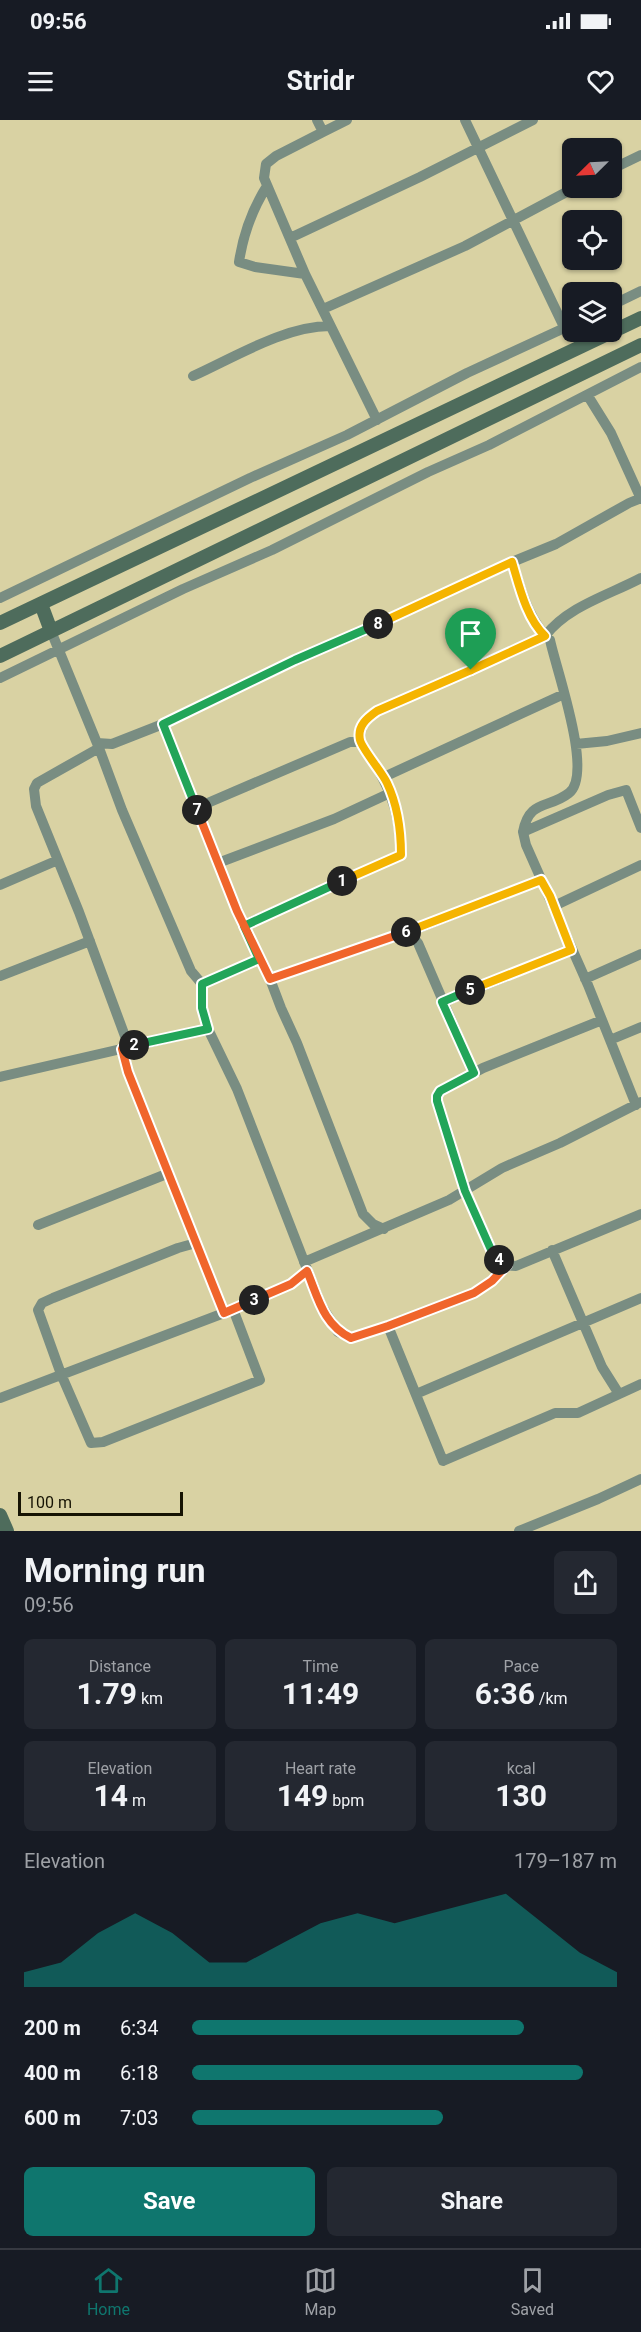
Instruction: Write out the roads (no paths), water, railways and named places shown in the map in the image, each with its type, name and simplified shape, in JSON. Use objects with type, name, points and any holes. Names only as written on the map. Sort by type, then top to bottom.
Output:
[{"type":"street","points":[[317,120],[323,132]]},
{"type":"street","points":[[347,120],[276,156],[266,164],[264,178],[305,274],[377,420]]},
{"type":"street","points":[[465,120],[562,314]]},
{"type":"street","points":[[290,238],[533,120]]},
{"type":"street","points":[[622,164],[641,155]]},
{"type":"street","points":[[267,186],[249,224],[239,262],[255,267],[305,274]]},
{"type":"street","points":[[322,309],[465,246],[562,195]]},
{"type":"street","points":[[622,300],[641,291]]},
{"type":"street","points":[[0,623],[641,318]]},
{"type":"street","points":[[193,376],[288,333],[315,326],[330,326]]},
{"type":"street","points":[[0,598],[377,420],[467,373],[562,330]]},
{"type":"street","points":[[0,656],[641,345]]},
{"type":"street","points":[[0,678],[183,589],[272,550],[428,472],[489,445],[641,367]]},
{"type":"street","points":[[196,1243],[178,1248],[42,1303],[38,1310],[61,1374],[91,1443],[103,1442],[260,1380],[196,1243],[128,1072],[126,1048],[90,941],[36,806],[34,789],[37,783],[98,745],[112,744],[163,724],[295,660],[556,544],[640,495],[611,433],[588,396]]},
{"type":"street","points":[[0,1398],[229,1311],[291,1284],[306,1266],[422,1213],[465,1191],[502,1168],[568,1139],[638,1103],[526,845],[523,832],[527,815],[538,806],[571,793],[578,782],[576,744],[550,640],[540,631],[523,596],[512,562]]},
{"type":"street","points":[[244,926],[401,855],[401,843],[390,793],[384,777],[360,742],[360,728],[365,720],[377,711],[545,636],[553,625],[566,615],[641,578]]},
{"type":"street","points":[[41,604],[122,810],[191,971],[202,984],[202,1008],[208,1029],[240,1098],[321,1305],[338,1332],[351,1338],[474,1293],[492,1281],[507,1265]]},
{"type":"street","points":[[384,777],[564,694]]},
{"type":"street","points":[[163,724],[244,926],[270,979],[297,1043],[363,1214],[373,1224],[384,1229]]},
{"type":"street","points":[[576,744],[607,741],[641,733]]},
{"type":"street","points":[[196,808],[330,750],[350,742],[360,742]]},
{"type":"street","points":[[523,832],[608,795],[626,790],[641,828]]},
{"type":"street","points":[[218,862],[334,819],[390,793]]},
{"type":"street","points":[[0,885],[58,860]]},
{"type":"street","points":[[554,906],[641,865]]},
{"type":"street","points":[[270,979],[408,932],[541,880]]},
{"type":"street","points":[[408,932],[418,943],[474,1073]]},
{"type":"street","points":[[0,976],[90,941]]},
{"type":"street","points":[[442,1002],[571,950]]},
{"type":"street","points":[[585,979],[641,954]]},
{"type":"street","points":[[202,984],[259,959]]},
{"type":"street","points":[[602,1020],[474,1073],[440,1091],[437,1096],[465,1191],[492,1252],[503,1265],[516,1266],[641,1214]]},
{"type":"street","points":[[610,1040],[641,1027]]},
{"type":"street","points":[[0,1077],[208,1029]]},
{"type":"street","points":[[38,1225],[169,1173]]},
{"type":"street","points":[[552,1250],[602,1368],[619,1394]]},
{"type":"street","points":[[416,1395],[641,1298]]},
{"type":"street","points":[[388,1326],[442,1461],[555,1413],[578,1413],[641,1384]]},
{"type":"street","points":[[519,1531],[641,1479]]},
{"type":"street","points":[[0,1515],[7,1531]]}]
